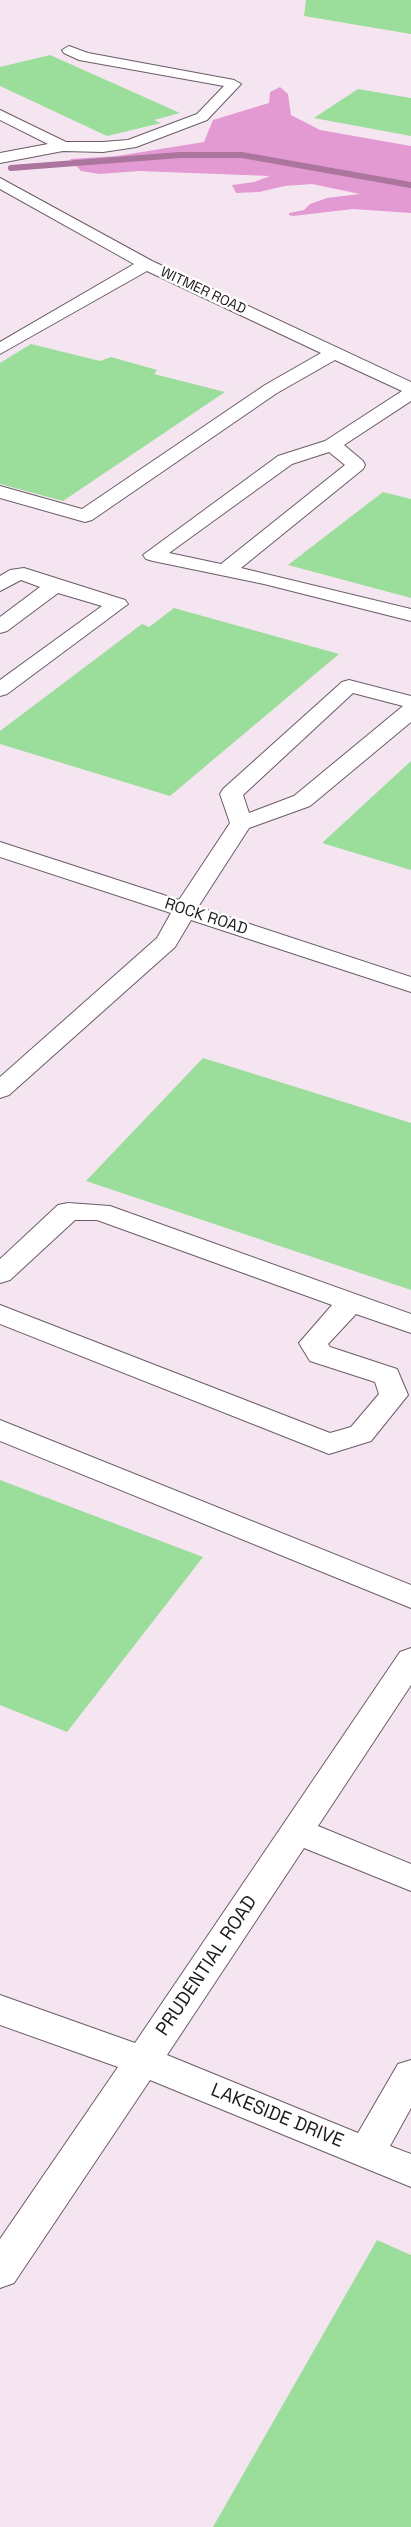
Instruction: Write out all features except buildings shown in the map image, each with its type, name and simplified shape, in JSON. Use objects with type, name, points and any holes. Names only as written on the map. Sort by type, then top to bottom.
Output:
[{"type":"street","points":[[0,158],[63,146],[103,148],[131,144],[202,117],[234,84],[84,57],[69,50]]},
{"type":"street","points":[[0,114],[63,146]]},
{"type":"street","name":"WITMER ROAD","points":[[0,184],[146,264],[411,391]]},
{"type":"street","points":[[0,349],[146,264]]},
{"type":"street","points":[[0,492],[85,516],[271,389],[334,353]]},
{"type":"street","points":[[411,391],[332,445],[285,460],[153,555],[264,578],[411,615]]},
{"type":"street","points":[[225,571],[356,465],[332,445]]},
{"type":"street","points":[[0,585],[17,574],[24,574],[55,586],[118,604],[0,690]]},
{"type":"street","points":[[0,627],[55,586]]},
{"type":"street","points":[[241,823],[231,794],[349,686],[411,702]]},
{"type":"street","points":[[0,1090],[167,942],[184,910],[241,823],[302,801],[411,710]]},
{"type":"street","name":"ROCK ROAD","points":[[0,849],[411,985]]},
{"type":"street","points":[[0,1274],[68,1211],[100,1212],[411,1324]]},
{"type":"street","points":[[0,1314],[329,1444],[361,1434],[394,1395],[387,1376],[320,1354],[313,1343],[351,1302]]},
{"type":"street","points":[[0,1430],[411,1597]]},
{"type":"street","name":"PRUDENTIAL ROAD","points":[[0,2271],[411,1660]]},
{"type":"street","points":[[297,1831],[411,1878]]},
{"type":"street","name":"LAKESIDE DRIVE","points":[[0,2010],[143,2061],[411,2171]]},
{"type":"street","points":[[366,2153],[411,2075]]},
{"type":"shaded area","points":[[280,87],[288,94],[291,115],[320,130],[411,146],[411,213],[353,209],[293,216],[289,215],[289,213],[304,210],[310,204],[327,198],[360,194],[312,184],[285,186],[259,192],[236,193],[232,185],[254,182],[270,176],[139,171],[100,174],[81,171],[70,159],[117,156],[204,142],[213,120],[269,103],[270,92]]},
{"type":"waterway","points":[[11,168],[180,155],[242,155],[411,185]]}]
